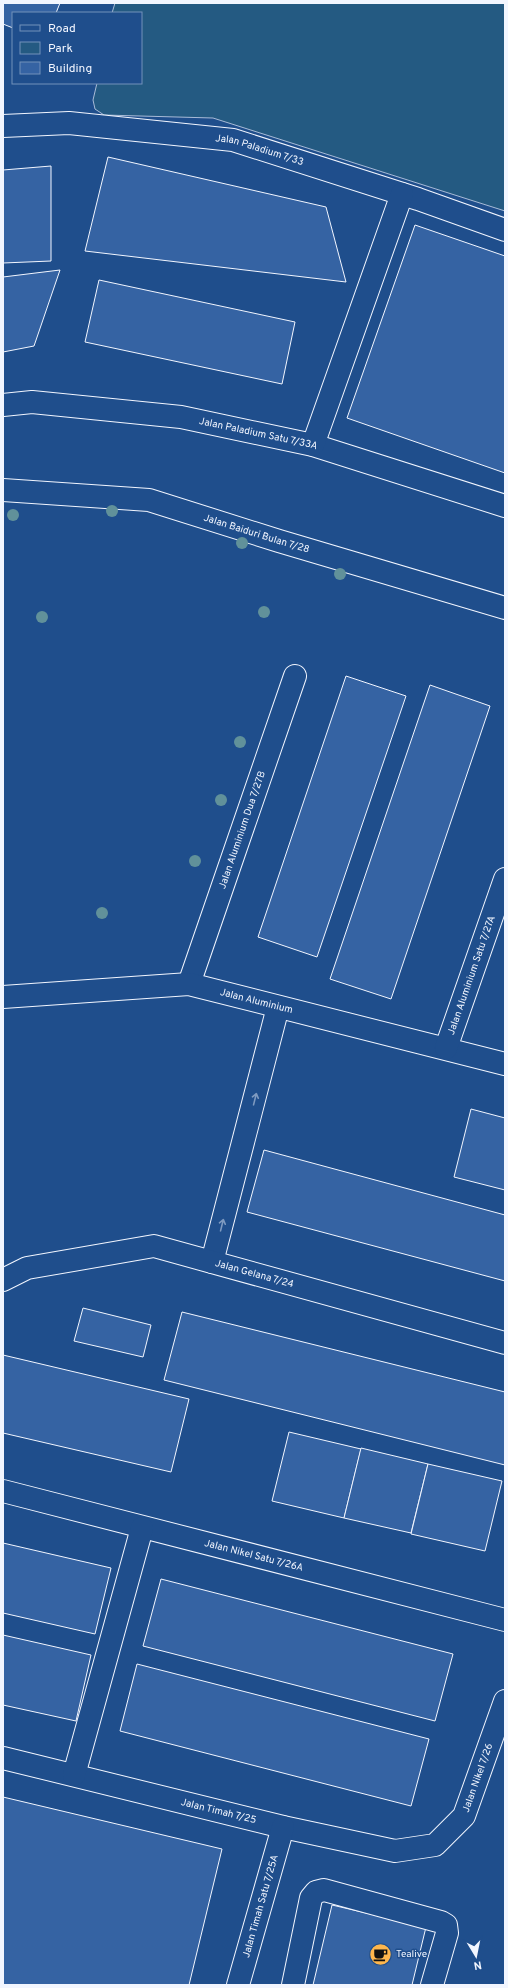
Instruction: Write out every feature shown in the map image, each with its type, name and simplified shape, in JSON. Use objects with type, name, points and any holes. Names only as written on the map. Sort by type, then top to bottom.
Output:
[{"type":"street","name":"Jalan Paladium 7/33","points":[[3,126],[69,122],[233,140],[402,194],[505,230]]},
{"type":"street","points":[[313,445],[402,194]]},
{"type":"street","name":"Jalan Paladium Satu 7/33A","points":[[3,405],[32,402],[181,417],[313,445],[505,506]]},
{"type":"street","name":"Jalan Baiduri Bulan 7/28","points":[[3,490],[149,500],[279,541],[505,608]]},
{"type":"street","name":"Jalan Aluminium Dua 7/27B","points":[[189,984],[294,676]]},
{"type":"street","name":"Jalan Aluminium Satu 7/27A","points":[[446,1048],[505,879]]},
{"type":"street","name":"Jalan Aluminium","points":[[3,998],[189,984],[505,1064]]},
{"type":"street","points":[[212,1262],[278,1007]]},
{"type":"street","name":"Jalan Gelana 7/24","points":[[3,1280],[27,1268],[154,1246],[505,1343]]},
{"type":"street","name":"Jalan Nikel Satu 7/26A","points":[[3,1491],[142,1528],[505,1620]]},
{"type":"street","points":[[74,1776],[142,1528]]},
{"type":"street","name":"Jalan Nikel 7/26","points":[[435,1845],[464,1816],[505,1701]]},
{"type":"street","name":"Jalan Timah 7/25","points":[[3,1758],[283,1827],[395,1851],[435,1845]]},
{"type":"street","name":"Jalan Timah Satu 7/25A","points":[[238,1985],[283,1827]]},
{"type":"street","points":[[293,1985],[311,1898],[316,1892],[324,1890],[441,1922],[446,1925],[447,1933],[432,1985]]},
{"type":"green space","points":[[115,3],[505,3],[505,211],[213,118],[104,115],[95,109],[93,100],[97,84],[142,84],[142,12],[112,12]]},
{"type":"building","points":[[3,3],[60,3],[56,12],[12,12],[12,28],[3,24]]},
{"type":"building","points":[[108,157],[326,207],[346,282],[85,251]]},
{"type":"building","points":[[51,166],[51,261],[3,263],[3,170]]},
{"type":"building","points":[[415,225],[505,256],[505,473],[347,418]]},
{"type":"building","points":[[60,270],[34,346],[3,352],[3,277]]},
{"type":"building","points":[[99,280],[295,322],[282,384],[85,342]]},
{"type":"building","points":[[346,676],[406,696],[317,957],[258,937]]},
{"type":"building","points":[[430,685],[490,706],[391,999],[330,979]]},
{"type":"building","points":[[471,1109],[505,1118],[505,1190],[454,1177]]},
{"type":"building","points":[[264,1150],[505,1215],[505,1281],[247,1212]]},
{"type":"building","points":[[83,1308],[151,1325],[143,1357],[74,1341]]},
{"type":"building","points":[[182,1312],[505,1392],[505,1465],[164,1380]]},
{"type":"building","points":[[3,1355],[189,1399],[171,1472],[3,1433]]},
{"type":"building","points":[[289,1432],[361,1449],[344,1518],[272,1501]]},
{"type":"building","points":[[361,1448],[428,1464],[411,1533],[344,1518]]},
{"type":"building","points":[[428,1464],[502,1481],[485,1551],[411,1534]]},
{"type":"building","points":[[3,1543],[111,1568],[95,1634],[3,1613]]},
{"type":"building","points":[[161,1579],[453,1654],[435,1721],[143,1646]]},
{"type":"building","points":[[3,1635],[91,1655],[76,1721],[3,1705]]},
{"type":"building","points":[[137,1664],[429,1739],[411,1806],[120,1731]]},
{"type":"building","points":[[3,1797],[222,1849],[189,1985],[3,1985]]},
{"type":"building","points":[[332,1905],[426,1927],[412,1985],[313,1985]]},
{"type":"place","name":"Tealive","points":[[380,1954]]}]
